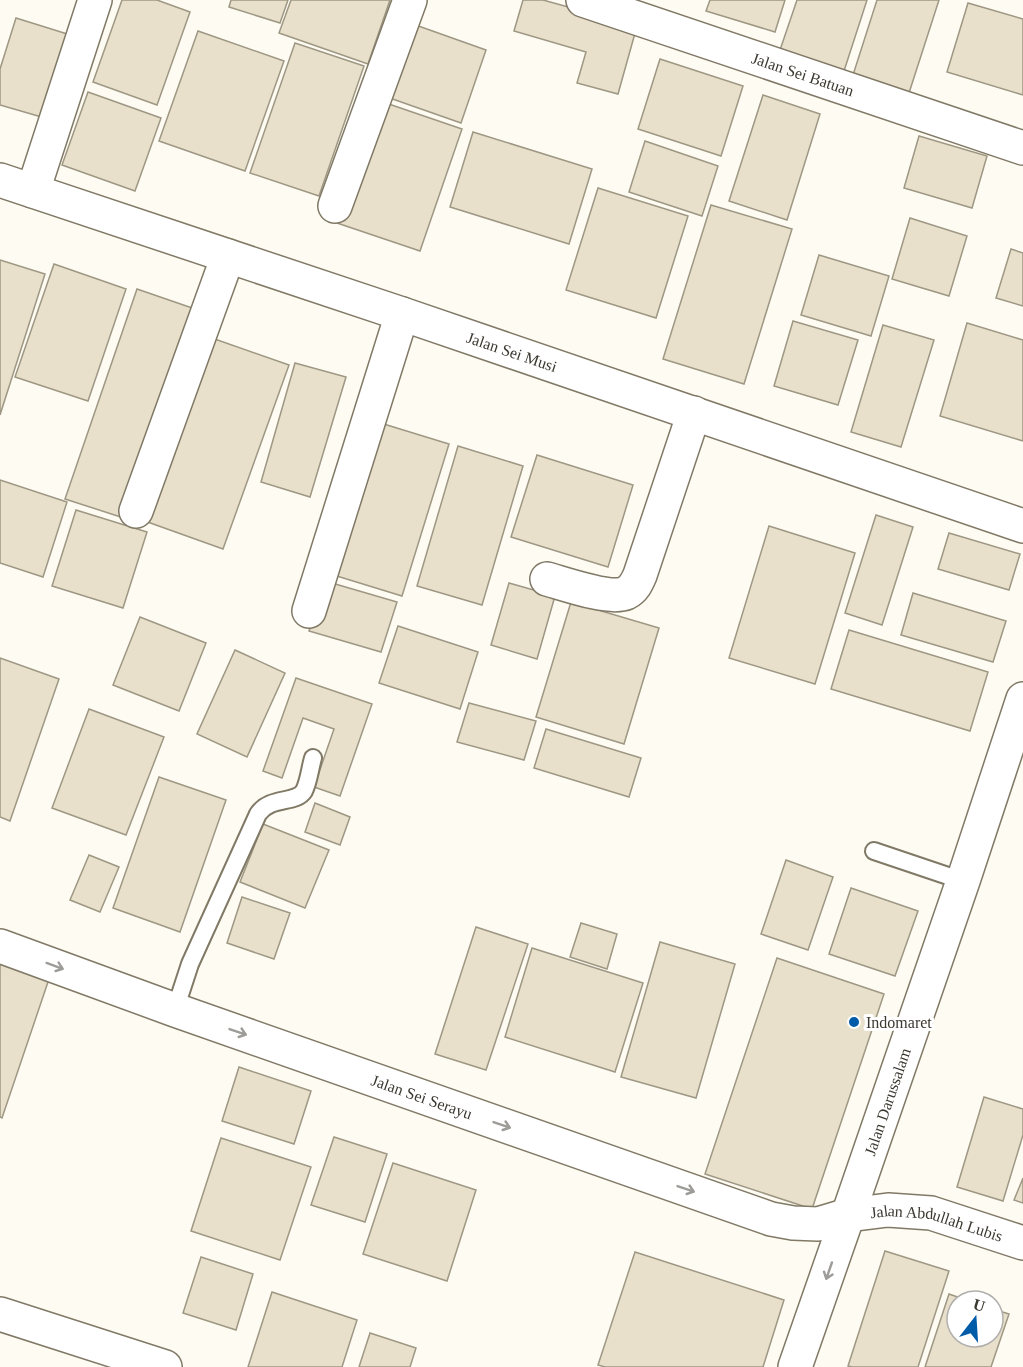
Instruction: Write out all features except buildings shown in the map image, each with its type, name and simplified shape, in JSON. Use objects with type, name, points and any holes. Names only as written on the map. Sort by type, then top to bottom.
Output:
[{"type":"street","points":[[33,191],[95,0]]},
{"type":"street","points":[[335,206],[410,0]]},
{"type":"street","name":"Jalan Sei Batuan","points":[[583,0],[1023,148]]},
{"type":"street","name":"Jalan Sei Musi","points":[[0,180],[402,314],[1023,526]]},
{"type":"street","points":[[136,511],[228,256]]},
{"type":"street","points":[[309,611],[402,314]]},
{"type":"street","points":[[547,579],[615,596],[626,593],[634,587],[694,413]]},
{"type":"street","name":"Jalan Darussalam","points":[[795,1367],[963,881],[1023,699]]},
{"type":"street","name":"Jalan Sei Serayu","points":[[0,946],[175,1010],[771,1219],[818,1224],[848,1215]]},
{"type":"street","name":"Jalan Abdullah Lubis","points":[[848,1215],[888,1210],[931,1213],[1023,1243]]},
{"type":"street","points":[[0,1314],[165,1367]]},
{"type":"lane","points":[[175,1010],[190,964],[258,814],[265,805],[300,795],[305,788],[313,758]]},
{"type":"lane","points":[[874,851],[963,881]]},
{"type":"place","name":"Indomaret","points":[[854,1022]]}]
